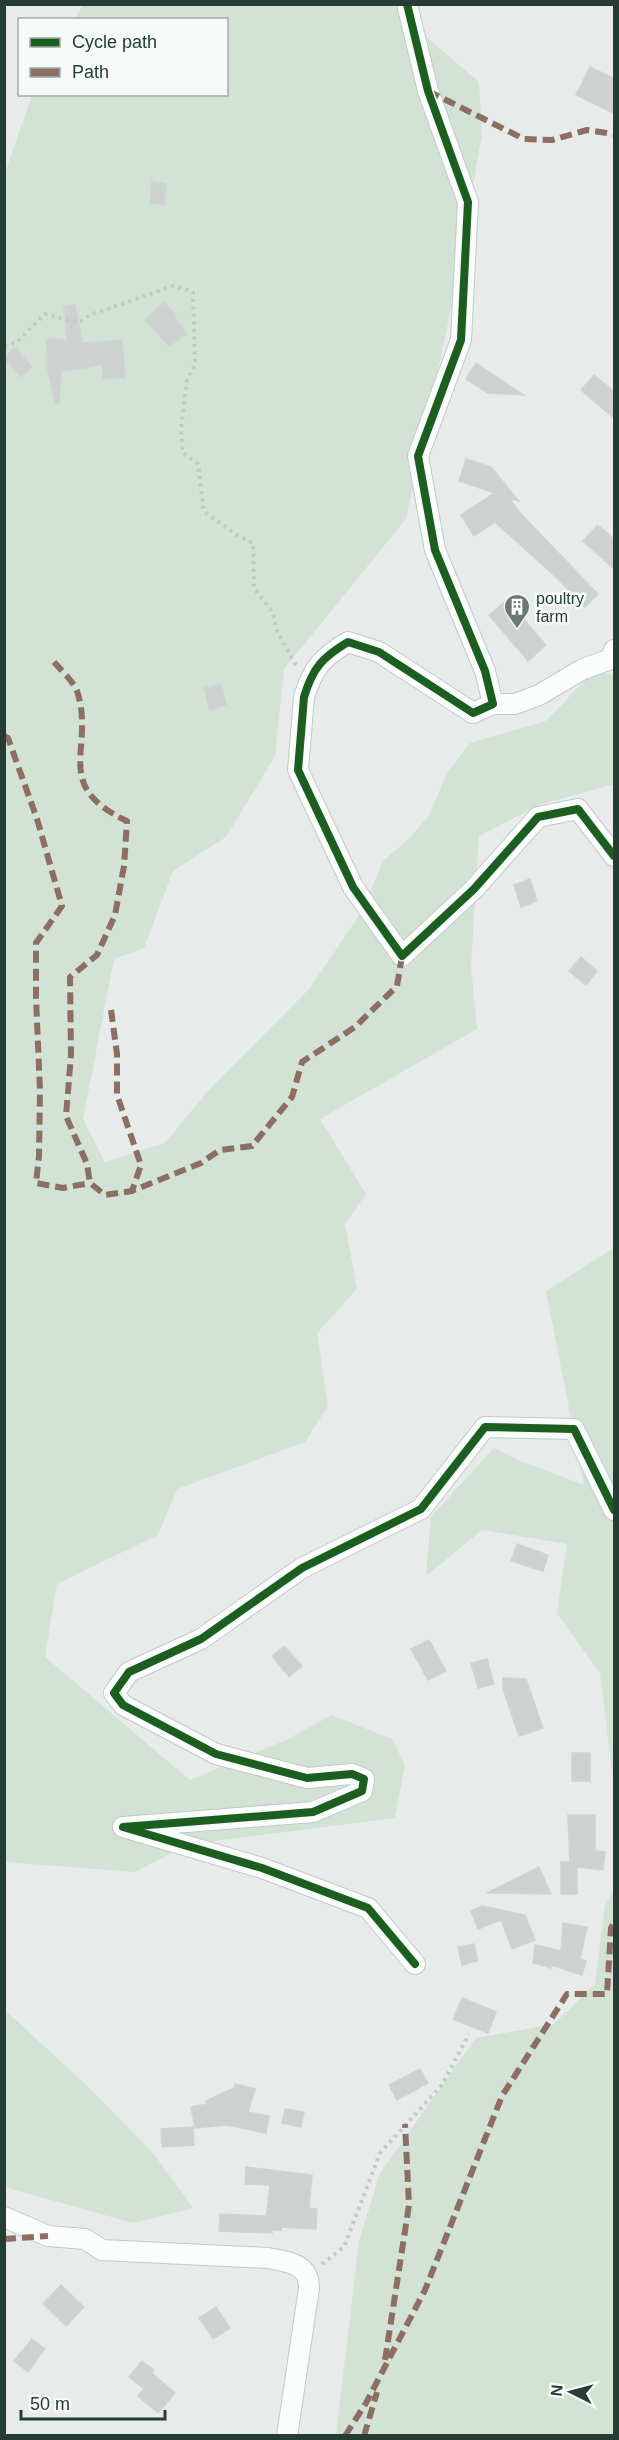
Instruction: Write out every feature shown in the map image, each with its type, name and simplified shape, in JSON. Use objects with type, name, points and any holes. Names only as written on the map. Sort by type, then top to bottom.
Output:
[{"type":"street","points":[[407,4],[428,91],[468,202],[461,340],[418,456],[435,550],[484,671],[493,704]]},
{"type":"street","points":[[615,650],[611,659],[583,669],[539,695],[515,704],[493,704],[473,713],[379,652],[348,642],[325,656],[308,686],[304,697],[298,770],[353,887],[402,956],[474,889],[538,816],[578,809],[615,856]]},
{"type":"street","points":[[415,1964],[368,1908],[262,1868],[123,1827],[313,1812],[362,1791],[364,1779],[352,1774],[307,1778],[216,1754],[123,1705],[114,1693],[129,1672],[201,1639],[303,1568],[421,1509],[485,1427],[574,1429],[615,1510]]},
{"type":"street","points":[[4,2217],[48,2236],[85,2240],[102,2250],[268,2258],[298,2265],[307,2274],[309,2288],[287,2436]]},
{"type":"path","points":[[4,345],[16,343],[45,314],[78,323],[90,315],[173,286],[194,292],[195,365],[187,379],[181,430],[183,453],[198,464],[204,512],[237,535],[254,543],[254,588],[273,613],[276,629],[308,686]]},
{"type":"path","points":[[307,2274],[344,2247],[380,2153],[442,2085],[469,2034]]},
{"type":"green space","points":[[83,5],[405,5],[410,23],[479,82],[482,134],[448,323],[406,519],[284,669],[275,756],[226,837],[173,871],[144,948],[114,959],[83,1119],[105,1162],[165,1143],[207,1092],[310,988],[362,911],[383,861],[410,838],[429,815],[447,773],[470,743],[546,721],[594,671],[614,675],[614,784],[542,804],[479,836],[471,967],[477,1029],[320,1119],[366,1194],[345,1224],[357,1289],[317,1333],[328,1406],[305,1442],[177,1489],[158,1535],[57,1584],[45,1657],[190,1780],[286,1740],[332,1715],[392,1739],[405,1765],[395,1818],[190,1844],[135,1872],[5,1862],[5,173],[32,96],[228,96],[228,18],[76,18]]},
{"type":"green space","points":[[614,1248],[614,1787],[600,1673],[557,1613],[567,1544],[482,1530],[426,1576],[431,1517],[494,1448],[523,1462],[584,1485],[546,1291]]},
{"type":"green space","points":[[614,1890],[614,2435],[336,2435],[359,2241],[380,2173],[476,2038],[554,2024],[595,1984],[605,1906]]},
{"type":"green space","points":[[4,2009],[85,2084],[153,2153],[193,2208],[133,2223],[5,2187]]},
{"type":"building","points":[[590,67],[615,79],[615,114],[576,95]]},
{"type":"building","points":[[152,181],[166,184],[164,205],[150,203]]},
{"type":"building","points":[[164,302],[175,314],[174,316],[186,334],[169,346],[145,320]]},
{"type":"building","points":[[75,304],[82,343],[122,340],[125,378],[103,379],[102,365],[61,372],[59,403],[55,403],[46,363],[47,339],[67,340],[64,306]]},
{"type":"building","points":[[15,347],[32,367],[21,377],[4,358]]},
{"type":"building","points":[[476,363],[524,395],[488,393],[466,379]]},
{"type":"building","points":[[594,375],[615,392],[615,419],[581,390]]},
{"type":"building","points":[[466,459],[491,467],[519,501],[513,499],[511,501],[523,516],[598,594],[585,607],[557,578],[495,522],[474,536],[461,515],[495,493],[459,481]]},
{"type":"building","points":[[598,525],[615,540],[615,570],[583,541]]},
{"type":"building","name":"poultry farm","points":[[507,600],[546,645],[528,661],[489,615]]},
{"type":"building","points":[[221,684],[226,705],[210,710],[204,688]]},
{"type":"building","points":[[530,879],[537,901],[521,907],[514,885]]},
{"type":"building","points":[[581,957],[597,971],[586,985],[569,971]]},
{"type":"building","points":[[517,1544],[548,1555],[543,1571],[511,1561]]},
{"type":"building","points":[[429,1640],[446,1671],[428,1680],[411,1649]]},
{"type":"building","points":[[284,1646],[302,1666],[289,1677],[272,1656]]},
{"type":"building","points":[[487,1659],[494,1684],[478,1688],[471,1663]]},
{"type":"building","points":[[503,1678],[526,1679],[543,1728],[519,1736],[503,1689]]},
{"type":"building","points":[[572,1753],[590,1753],[590,1781],[572,1781]]},
{"type":"building","points":[[568,1815],[595,1815],[595,1851],[605,1852],[603,1870],[577,1867],[577,1894],[561,1894],[561,1862],[570,1862]]},
{"type":"building","points":[[539,1867],[551,1894],[487,1893]]},
{"type":"building","points":[[482,1906],[525,1915],[535,1940],[512,1949],[501,1920],[478,1929],[471,1911]]},
{"type":"building","points":[[563,1923],[587,1927],[580,1959],[586,1961],[582,1975],[551,1965],[551,1968],[533,1963],[535,1945],[561,1951]]},
{"type":"building","points":[[474,1944],[478,1961],[462,1965],[458,1947]]},
{"type":"building","points":[[462,1998],[496,2012],[488,2033],[453,2019]]},
{"type":"building","points":[[420,2069],[428,2083],[397,2100],[389,2085]]},
{"type":"building","points":[[235,2084],[255,2089],[248,2112],[269,2116],[266,2133],[227,2125],[195,2128],[191,2107],[207,2104],[206,2101],[234,2088]]},
{"type":"building","points":[[285,2109],[304,2112],[301,2127],[282,2123]]},
{"type":"building","points":[[193,2127],[194,2145],[162,2147],[161,2129]]},
{"type":"building","points":[[246,2167],[312,2175],[309,2208],[317,2209],[316,2229],[282,2227],[281,2230],[272,2230],[272,2233],[219,2231],[220,2214],[265,2216],[266,2219],[270,2185],[245,2184]]},
{"type":"building","points":[[61,2285],[84,2307],[66,2326],[43,2304]]},
{"type":"building","points":[[216,2307],[230,2328],[213,2339],[199,2318]]},
{"type":"building","points":[[32,2339],[45,2349],[28,2372],[14,2361]]},
{"type":"building","points":[[142,2361],[154,2370],[152,2373],[175,2393],[158,2413],[138,2396],[144,2389],[129,2377]]},
{"type":"marked path","points":[[428,91],[524,139],[552,140],[587,130],[614,134]]},
{"type":"marked path","points":[[54,662],[77,691],[81,711],[82,779],[89,794],[104,807],[127,821],[124,866],[115,915],[97,955],[70,977],[71,1055],[66,1116],[87,1164],[90,1183],[105,1195],[132,1191],[201,1163],[220,1150],[252,1146],[292,1097],[302,1062],[355,1027],[397,986],[402,956]]},
{"type":"marked path","points":[[4,736],[8,738],[37,819],[62,906],[36,943],[40,1091],[39,1156],[36,1183],[63,1188],[90,1183]]},
{"type":"marked path","points":[[111,1010],[117,1054],[117,1095],[141,1165],[132,1191]]},
{"type":"marked path","points":[[345,2436],[366,2403],[425,2290],[502,2096],[567,1994],[607,1994],[611,1928],[614,1923]]},
{"type":"marked path","points":[[385,2360],[409,2205],[405,2124]]},
{"type":"marked path","points":[[4,2239],[48,2236]]},
{"type":"marked path","points":[[364,2436],[377,2392]]},
{"type":"cycle path","points":[[407,4],[428,91],[468,202],[461,340],[418,456],[435,550],[485,671],[493,704],[473,713],[379,652],[348,642],[325,658],[315,670],[307,687],[304,697],[298,770],[353,887],[402,956],[474,889],[538,817],[578,809],[614,856]]},
{"type":"cycle path","points":[[415,1964],[368,1908],[262,1868],[123,1827],[313,1812],[362,1791],[364,1779],[352,1774],[307,1778],[216,1754],[123,1705],[114,1693],[129,1672],[201,1639],[302,1568],[421,1509],[485,1427],[574,1429],[614,1510]]},
{"type":"place","name":"poultry farm","points":[[517,630]]}]
